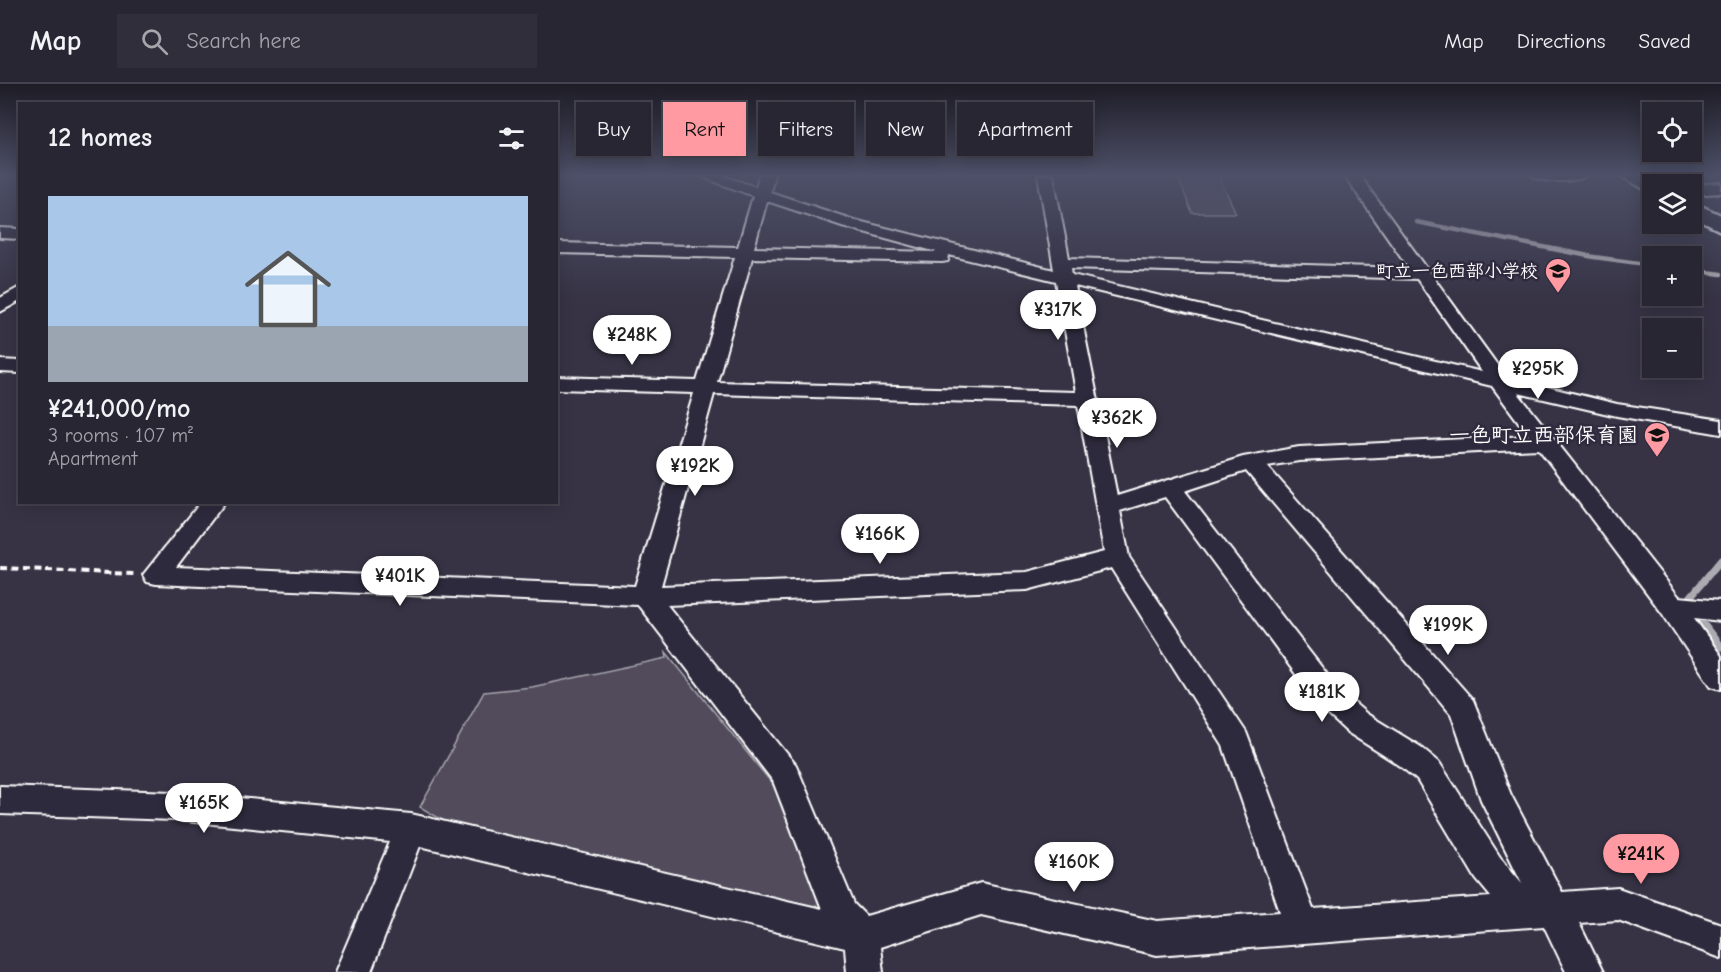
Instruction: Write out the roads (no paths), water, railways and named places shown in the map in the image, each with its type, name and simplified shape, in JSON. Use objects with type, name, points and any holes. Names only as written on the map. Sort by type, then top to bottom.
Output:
[{"type":"highway","points":[[1707,216],[1721,224]]},
{"type":"street","points":[[645,596],[756,216]]},
{"type":"street","points":[[828,216],[980,258],[1064,270],[1617,410],[1721,427]]},
{"type":"street","points":[[1053,216],[1117,558],[1236,741],[1302,926]]},
{"type":"street","points":[[1379,216],[1500,382],[1671,606],[1721,678]]},
{"type":"street","points":[[0,233],[18,234]]},
{"type":"street","points":[[558,248],[980,258]]},
{"type":"street","points":[[1064,270],[1419,273]]},
{"type":"street","points":[[0,307],[18,294]]},
{"type":"street","points":[[0,366],[18,367]]},
{"type":"street","points":[[558,383],[1086,399]]},
{"type":"street","points":[[1108,507],[1251,462],[1299,454],[1547,442]]},
{"type":"street","points":[[1251,462],[1463,708],[1537,911]]},
{"type":"street","points":[[1170,487],[1330,699],[1357,723],[1410,756],[1428,771],[1488,868],[1537,911],[1585,972]]},
{"type":"street","points":[[212,504],[156,575],[645,596],[1027,581],[1117,558]]},
{"type":"street","points":[[645,596],[785,774],[842,916],[861,935],[865,972]]},
{"type":"street","points":[[1671,606],[1721,611]]},
{"type":"street","points":[[0,800],[174,806],[411,829],[861,935],[981,899],[1157,938],[1618,904],[1721,941]]},
{"type":"street","points":[[354,972],[411,829]]},
{"type":"waterway","points":[[1416,222],[1594,257],[1642,264]]},
{"type":"waterway","points":[[1702,271],[1721,274]]},
{"type":"waterway","points":[[1689,603],[1687,601],[1721,560]]},
{"type":"waterway","points":[[1696,614],[1721,647]]},
{"type":"place","name":"町立一色西部小学校","points":[[1558,294]]},
{"type":"place","name":"一色町立西部保育園","points":[[1657,458]]}]
